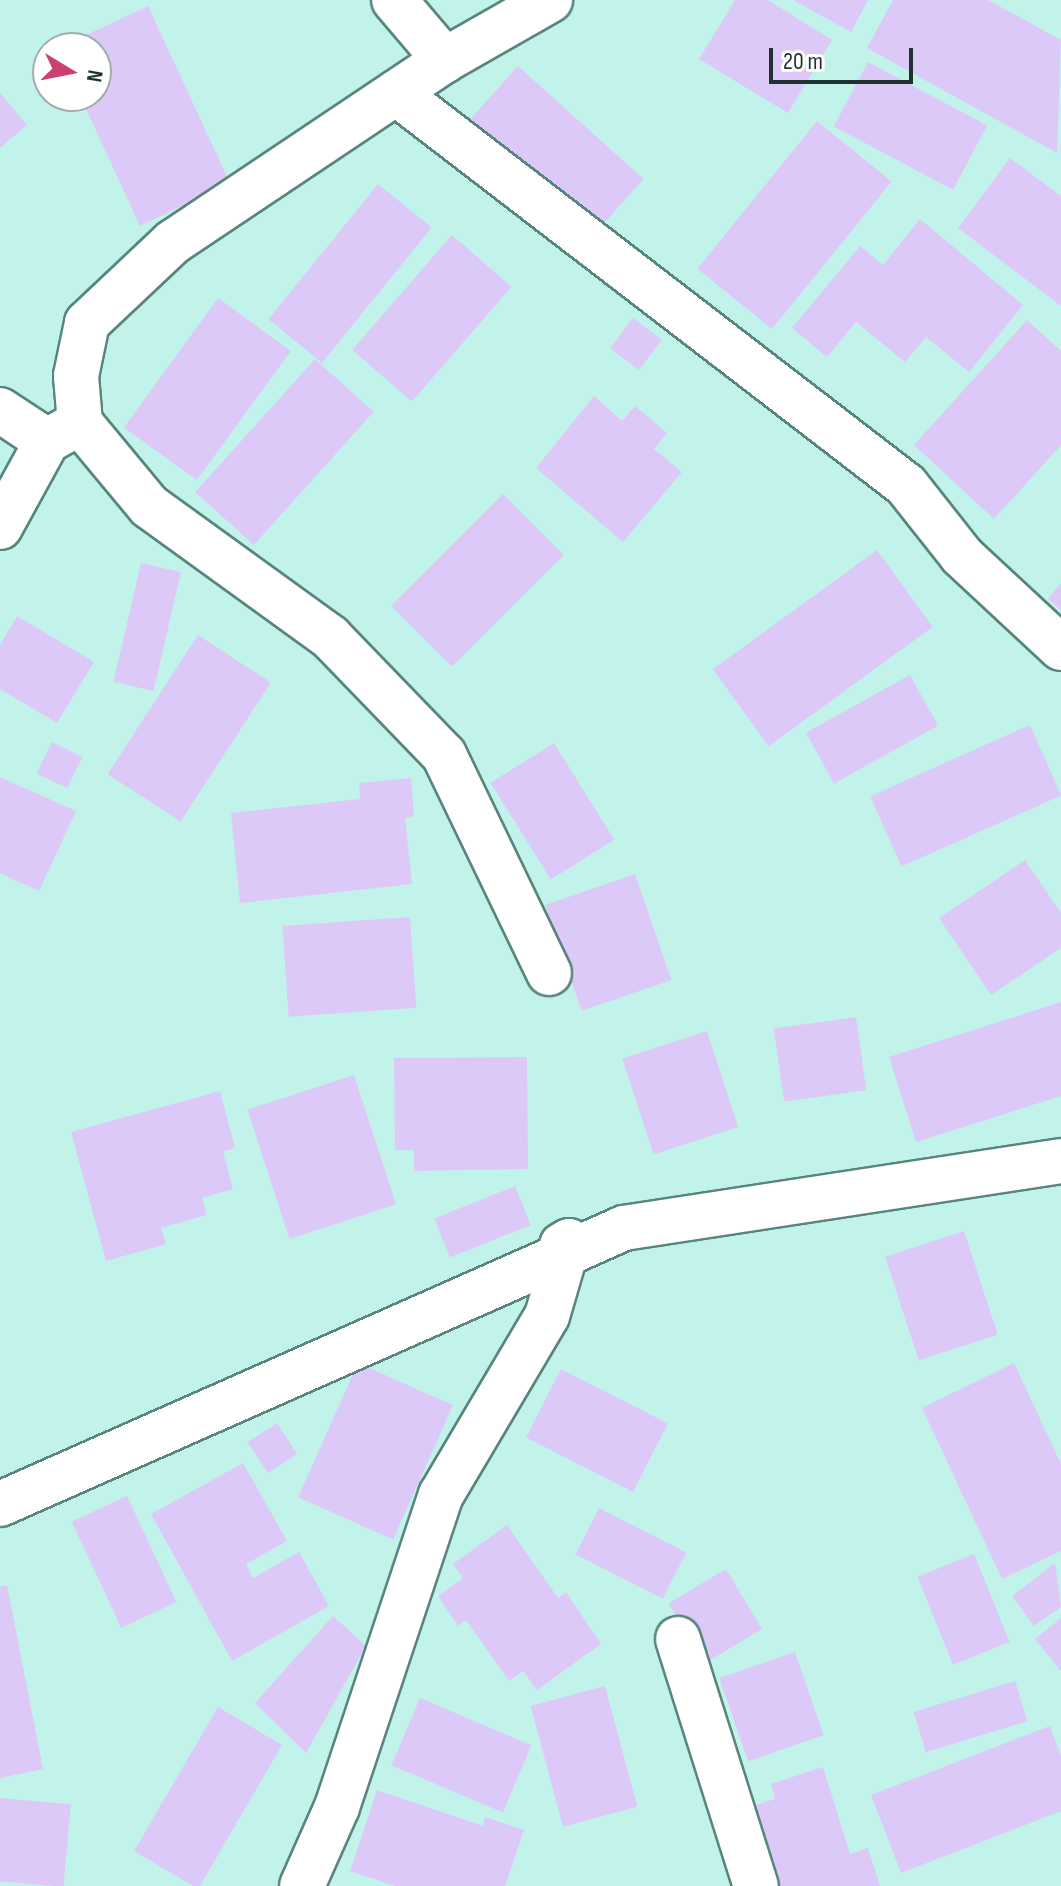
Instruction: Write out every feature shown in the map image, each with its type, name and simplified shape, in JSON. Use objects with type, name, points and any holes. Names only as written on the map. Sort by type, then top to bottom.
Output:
[{"type":"street","points":[[394,0],[445,60]]},
{"type":"street","points":[[0,527],[63,432],[87,323],[173,242],[445,60],[550,0]]},
{"type":"street","points":[[396,93],[906,485],[962,556],[1061,648]]},
{"type":"street","points":[[0,410],[63,432],[149,506],[330,637],[444,755],[549,973]]},
{"type":"street","points":[[0,1504],[624,1228],[1061,1161]]},
{"type":"street","points":[[302,1886],[337,1807],[441,1495],[547,1316],[569,1241],[454,1303]]},
{"type":"street","points":[[678,1639],[756,1886]]},
{"type":"building","points":[[735,0],[768,0],[832,40],[788,113],[699,59]]},
{"type":"building","points":[[793,0],[868,0],[851,32]]},
{"type":"building","points":[[893,0],[988,0],[1061,40],[1057,153],[867,48]]},
{"type":"building","points":[[148,6],[230,183],[140,226],[87,112],[112,112],[112,32],[93,32]]},
{"type":"building","points":[[868,62],[987,125],[953,190],[834,126]]},
{"type":"building","points":[[518,66],[644,179],[593,236],[467,122]]},
{"type":"building","points":[[0,93],[27,125],[0,148]]},
{"type":"building","points":[[817,121],[892,181],[772,329],[697,269]]},
{"type":"building","points":[[1010,158],[1061,196],[1061,306],[958,228]]},
{"type":"building","points":[[378,184],[432,227],[322,363],[268,319]]},
{"type":"building","points":[[920,219],[1023,305],[969,372],[926,337],[905,362],[856,322],[827,357],[792,328],[860,246],[883,265]]},
{"type":"building","points":[[452,235],[512,287],[412,402],[352,350]]},
{"type":"building","points":[[218,298],[291,351],[197,480],[124,427]]},
{"type":"building","points":[[633,318],[662,340],[639,370],[610,348]]},
{"type":"building","points":[[1027,320],[1061,351],[1061,445],[994,519],[914,445]]},
{"type":"building","points":[[315,359],[374,412],[254,545],[195,492]]},
{"type":"building","points":[[594,396],[622,421],[635,406],[667,433],[654,449],[682,472],[623,542],[536,468]]},
{"type":"building","points":[[503,494],[564,555],[452,667],[391,606]]},
{"type":"building","points":[[877,550],[933,627],[769,746],[713,669]]},
{"type":"building","points":[[141,563],[181,572],[154,691],[114,682]]},
{"type":"building","points":[[1061,583],[1061,610],[1048,599]]},
{"type":"building","points":[[17,616],[94,662],[57,723],[0,689],[0,645]]},
{"type":"building","points":[[198,635],[271,682],[181,822],[108,774]]},
{"type":"building","points":[[910,675],[938,726],[834,783],[806,733]]},
{"type":"building","points":[[1030,725],[1061,795],[901,867],[870,796]]},
{"type":"building","points":[[52,742],[83,757],[67,788],[37,773]]},
{"type":"building","points":[[554,743],[614,840],[551,879],[490,783]]},
{"type":"building","points":[[0,777],[76,811],[39,891],[0,873]]},
{"type":"building","points":[[411,778],[414,816],[405,818],[412,884],[240,903],[231,813],[360,799],[359,783]]},
{"type":"building","points":[[1025,860],[1061,913],[1061,948],[991,995],[939,918]]},
{"type":"building","points":[[635,874],[671,980],[582,1011],[545,905]]},
{"type":"building","points":[[410,917],[416,1008],[289,1017],[282,926]]},
{"type":"building","points":[[1061,1002],[1061,1096],[916,1142],[889,1057]]},
{"type":"building","points":[[856,1017],[866,1090],[784,1102],[774,1029]]},
{"type":"building","points":[[707,1031],[738,1127],[654,1155],[622,1059]]},
{"type":"building","points":[[527,1057],[528,1169],[414,1171],[414,1150],[395,1150],[394,1058]]},
{"type":"building","points":[[354,1075],[396,1204],[290,1239],[247,1110]]},
{"type":"building","points":[[220,1091],[235,1148],[223,1152],[233,1189],[202,1198],[207,1215],[161,1228],[166,1244],[106,1261],[71,1132]]},
{"type":"building","points":[[515,1186],[531,1225],[450,1258],[434,1219]]},
{"type":"building","points":[[964,1231],[998,1335],[919,1360],[885,1257]]},
{"type":"building","points":[[358,1363],[453,1405],[393,1540],[298,1497]]},
{"type":"building","points":[[1014,1363],[1061,1464],[1061,1551],[1002,1579],[922,1408]]},
{"type":"building","points":[[561,1369],[668,1423],[633,1492],[526,1438]]},
{"type":"building","points":[[277,1423],[297,1454],[268,1473],[248,1442]]},
{"type":"building","points":[[243,1463],[287,1541],[246,1564],[253,1578],[299,1552],[329,1606],[232,1661],[151,1514]]},
{"type":"building","points":[[127,1496],[176,1602],[121,1628],[72,1522]]},
{"type":"building","points":[[599,1508],[686,1552],[663,1599],[575,1554]]},
{"type":"building","points":[[507,1525],[558,1598],[566,1592],[601,1644],[537,1690],[523,1671],[509,1681],[466,1620],[458,1626],[438,1596],[463,1578],[453,1564]]},
{"type":"building","points":[[974,1554],[1010,1642],[953,1665],[917,1577]]},
{"type":"building","points":[[1055,1563],[1061,1607],[1034,1626],[1012,1596]]},
{"type":"building","points":[[726,1569],[762,1629],[705,1664],[669,1604]]},
{"type":"building","points":[[7,1585],[43,1769],[0,1778],[0,1587]]},
{"type":"building","points":[[333,1616],[366,1646],[306,1753],[255,1703]]},
{"type":"building","points":[[1061,1618],[1061,1671],[1035,1639]]},
{"type":"building","points":[[795,1652],[824,1735],[748,1761],[719,1678]]},
{"type":"building","points":[[1015,1681],[1027,1721],[926,1752],[914,1712]]},
{"type":"building","points":[[605,1686],[637,1807],[563,1827],[531,1706]]},
{"type":"building","points":[[420,1698],[531,1745],[503,1812],[391,1765]]},
{"type":"building","points":[[218,1707],[282,1745],[200,1886],[193,1886],[134,1851]]},
{"type":"building","points":[[1050,1726],[1061,1756],[1061,1811],[901,1873],[871,1795]]},
{"type":"building","points":[[823,1767],[850,1854],[868,1848],[880,1886],[732,1886],[727,1846],[719,1849],[710,1819],[775,1799],[771,1784]]},
{"type":"building","points":[[377,1790],[483,1826],[485,1817],[524,1830],[505,1886],[395,1886],[350,1871]]},
{"type":"building","points":[[0,1798],[71,1804],[64,1886],[0,1881]]}]
